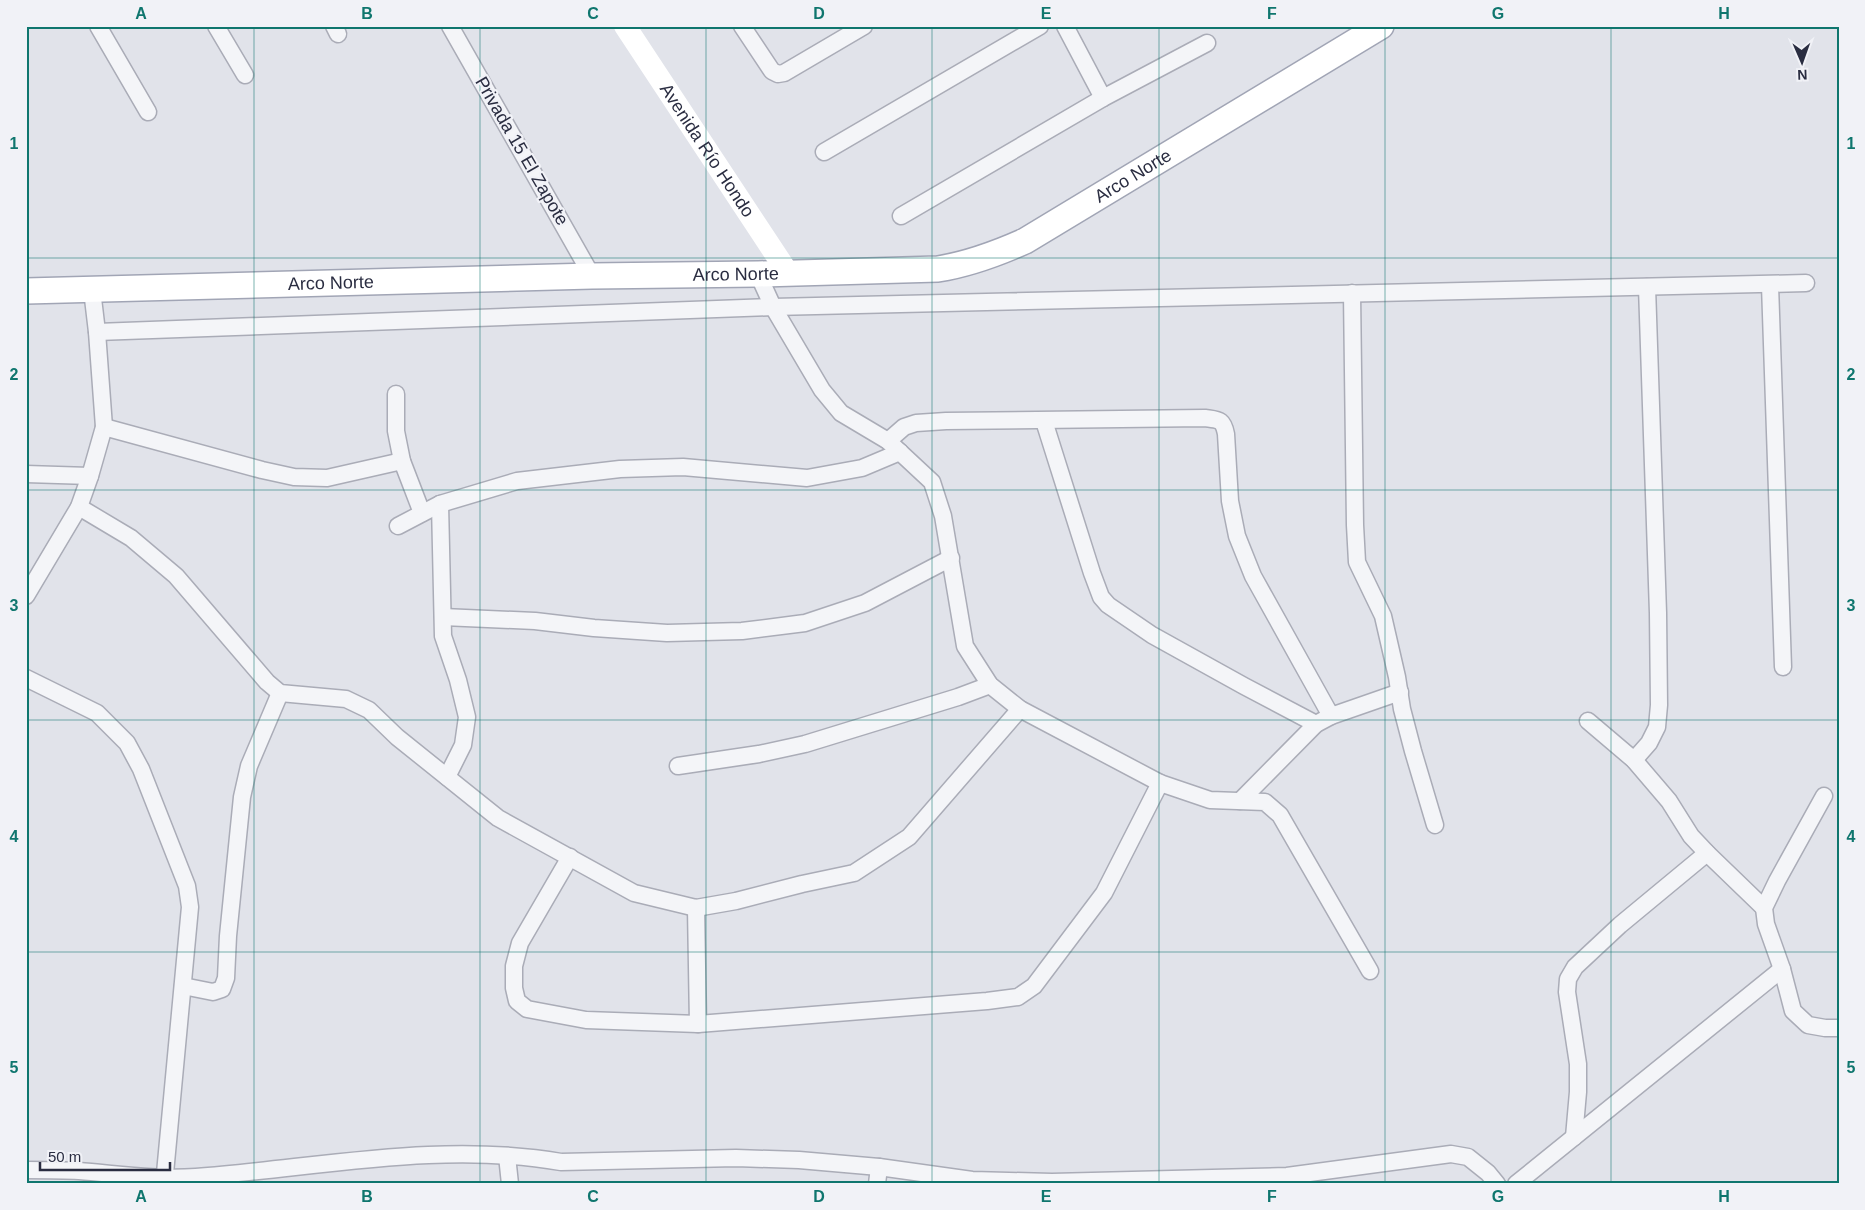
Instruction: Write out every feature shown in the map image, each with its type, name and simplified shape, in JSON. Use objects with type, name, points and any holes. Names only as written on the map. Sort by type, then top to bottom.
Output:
[{"type":"main road","name":"Avenida Río Hondo","points":[[625,26],[788,274]]},
{"type":"main road","name":"Arco Norte","points":[[26,291],[592,276],[788,274],[938,269],[964,264],[990,257],[1025,242],[1382,26]]},
{"type":"street","points":[[98,26],[148,112]]},
{"type":"street","points":[[216,26],[246,75]]},
{"type":"street","name":"Privada 15 El Zapote","points":[[450,26],[592,276]]},
{"type":"street","points":[[742,26],[772,71],[778,74],[784,73],[864,26]]},
{"type":"street","points":[[824,152],[1040,26]]},
{"type":"street","points":[[1065,26],[1103,98]]},
{"type":"street","points":[[901,216],[1103,98],[1207,42]]},
{"type":"street","points":[[758,274],[773,307],[822,390],[840,413],[894,447],[932,482],[943,516],[965,646],[990,685],[1020,709],[1160,783],[1210,800],[1265,802],[1280,815],[1370,971]]},
{"type":"street","points":[[98,332],[773,307],[1806,283]]},
{"type":"street","points":[[1770,284],[1784,667]]},
{"type":"street","points":[[1634,760],[1649,743],[1656,728],[1659,705],[1658,614],[1647,287]]},
{"type":"street","points":[[26,596],[79,507],[104,427],[98,332],[92,290]]},
{"type":"street","points":[[1352,293],[1357,562],[1383,616],[1413,751],[1435,825]]},
{"type":"street","points":[[396,394],[396,431],[402,461],[422,513]]},
{"type":"street","points":[[398,526],[440,504],[518,481],[620,469],[683,467],[807,478],[862,468],[894,447],[904,427],[916,423],[1205,418],[1218,420],[1224,425],[1230,502],[1237,536],[1253,576],[1331,716]]},
{"type":"street","points":[[1044,421],[1092,572],[1101,597],[1108,606],[1152,635],[1316,724]]},
{"type":"street","points":[[104,427],[294,477],[327,478],[402,461]]},
{"type":"street","points":[[26,474],[90,476]]},
{"type":"street","points":[[440,504],[443,636],[458,680],[467,717],[463,745],[447,777]]},
{"type":"street","points":[[79,507],[131,538],[176,576],[267,682],[280,692],[346,699],[369,710],[397,737],[498,818],[634,893],[696,908],[736,901],[854,873],[909,836],[1020,709]]},
{"type":"street","points":[[442,617],[535,621],[594,628],[666,633],[742,631],[805,623],[865,603],[950,558]]},
{"type":"street","points":[[26,678],[97,713],[127,743],[187,886],[190,907],[184,986],[164,1181]]},
{"type":"street","points":[[678,766],[759,754],[805,744],[958,697],[990,685]]},
{"type":"street","points":[[184,986],[214,992],[222,989],[226,978],[228,936],[242,797],[249,766],[280,692]]},
{"type":"street","points":[[1240,801],[1316,724],[1331,716],[1400,692]]},
{"type":"street","points":[[1588,721],[1634,760],[1669,801],[1691,836],[1707,854],[1764,908]]},
{"type":"street","points":[[570,857],[520,943],[514,966],[514,988],[517,1001],[527,1009],[586,1020],[698,1024],[987,1001],[1018,997],[1034,986],[1104,893],[1160,783]]},
{"type":"street","points":[[1824,796],[1764,908],[1766,924],[1782,969],[1792,1011],[1808,1025],[1839,1028]]},
{"type":"street","points":[[1574,1137],[1578,1092],[1578,1064],[1567,992],[1568,979],[1575,967],[1620,925],[1707,854]]},
{"type":"street","points":[[696,908],[698,1024]]},
{"type":"street","points":[[1516,1184],[1782,969]]},
{"type":"street","points":[[26,1170],[78,1171],[164,1181],[428,1155],[508,1156],[561,1162],[736,1158],[798,1160],[879,1167],[972,1180],[1052,1182],[1165,1181],[1287,1176],[1451,1154],[1468,1157],[1488,1173],[1497,1184]]},
{"type":"street","points":[[508,1156],[510,1184]]},
{"type":"street","points":[[877,1184],[879,1167]]}]
